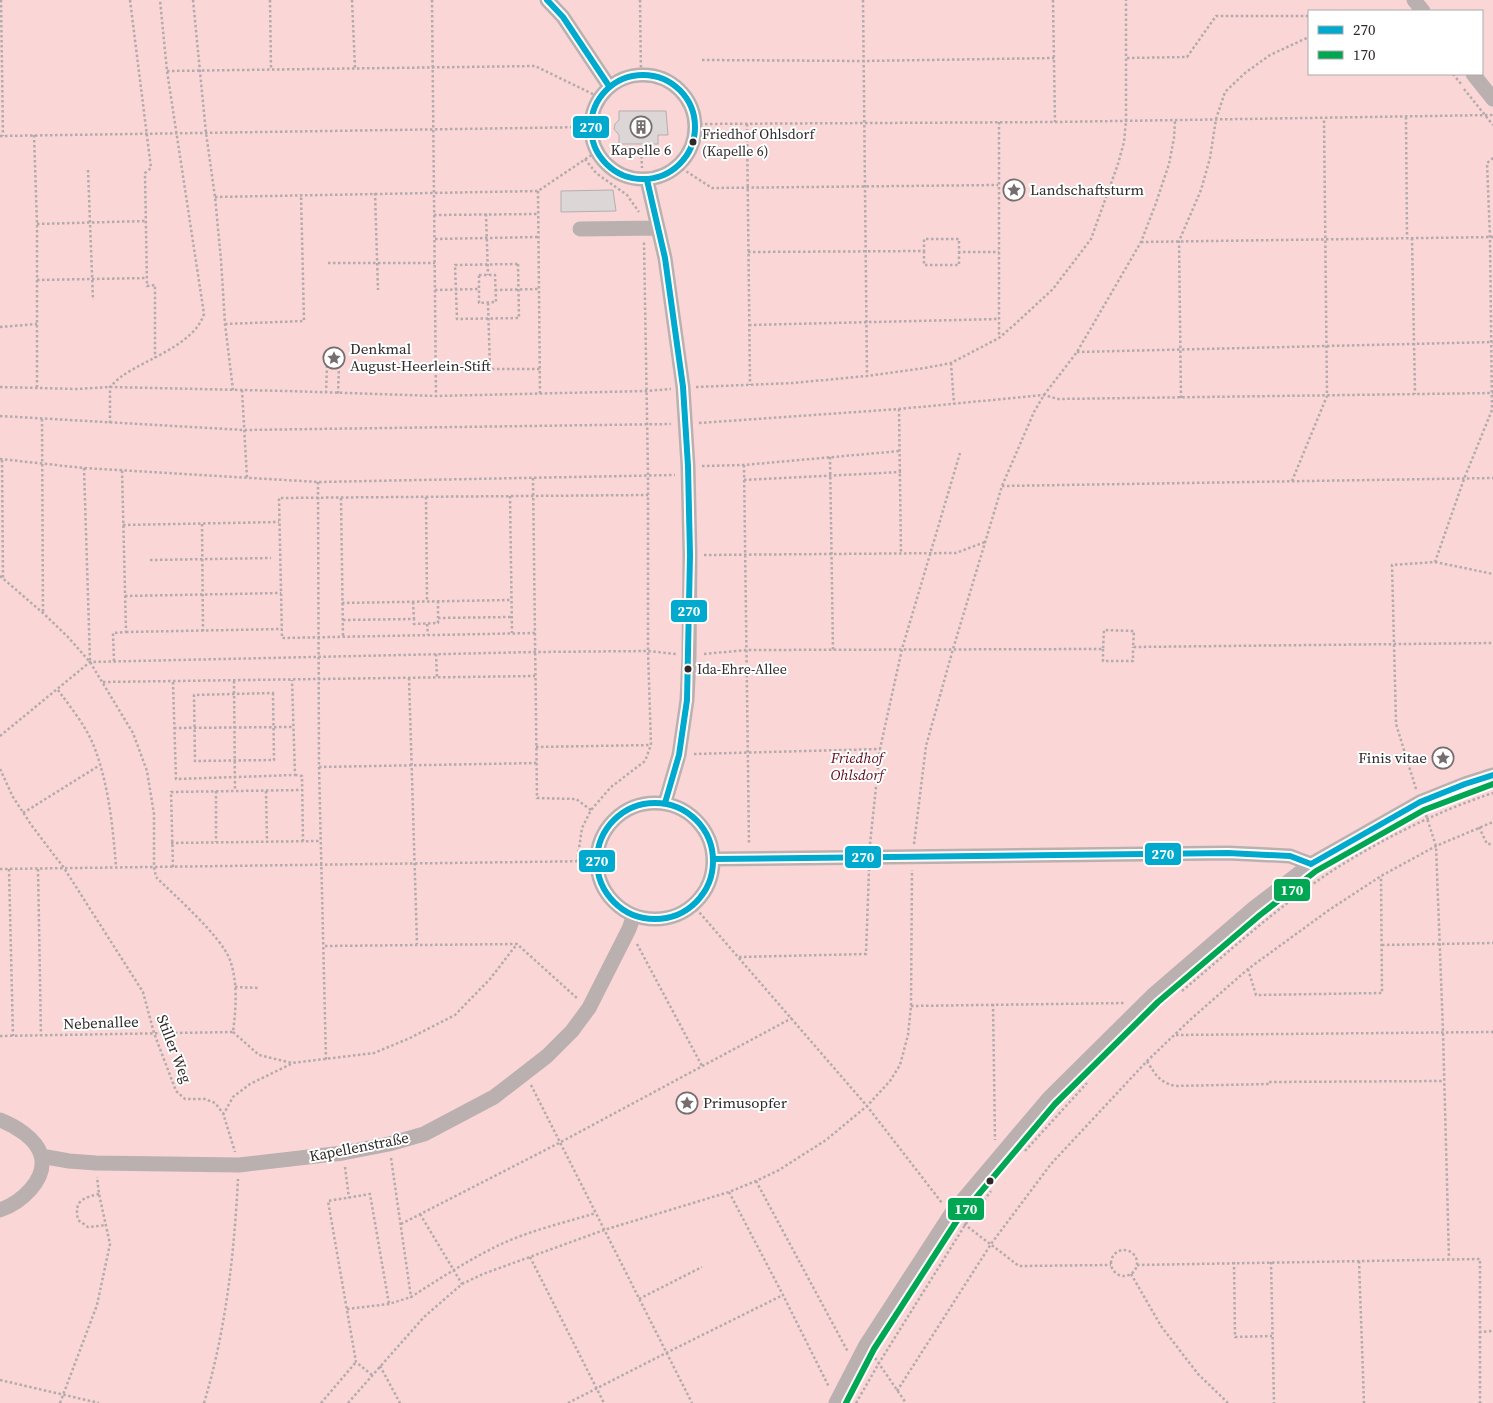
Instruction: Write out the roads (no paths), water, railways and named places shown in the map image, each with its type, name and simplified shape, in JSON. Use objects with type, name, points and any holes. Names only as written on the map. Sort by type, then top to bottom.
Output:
[{"type":"street","points":[[547,0],[562,17],[604,92]]},
{"type":"street","points":[[1414,0],[1422,10]]},
{"type":"street","points":[[641,74],[666,80],[677,87],[689,102],[695,124],[694,136],[686,158],[664,175],[645,180],[628,178],[591,156],[590,128],[593,110],[604,92],[624,78],[641,74]]},
{"type":"street","points":[[1474,75],[1493,99]]},
{"type":"street","points":[[645,180],[651,228],[665,258],[683,387],[686,424],[690,555],[689,656],[679,755],[665,803]]},
{"type":"street","points":[[580,229],[651,228]]},
{"type":"street","points":[[836,1403],[866,1345],[951,1214],[1049,1098],[1145,1003],[1254,908],[1311,864],[1420,802],[1493,775]]},
{"type":"street","points":[[645,803],[665,803],[684,810],[699,823],[709,840],[713,859],[711,876],[704,892],[693,905],[665,918],[632,922],[606,893],[599,877],[597,861],[600,840],[610,823],[626,810],[645,803]]},
{"type":"street","points":[[713,859],[1228,853],[1290,856],[1311,864]]},
{"type":"street","name":"Kapellenstraße","points":[[41,1156],[69,1162],[239,1165],[343,1153],[390,1144],[424,1134],[494,1097],[526,1074],[572,1031],[589,1008],[632,922]]},
{"type":"street","points":[[0,1120],[12,1125],[27,1137],[36,1146],[41,1156],[41,1170],[37,1181],[28,1193],[7,1208],[0,1210]]},
{"type":"place","name":"Kapelle 6","points":[[641,127]]},
{"type":"place","name":"Friedhof Ohlsdorf (Kapelle 6)","points":[[693,142]]},
{"type":"place","name":"Landschaftsturm","points":[[1014,190]]},
{"type":"place","name":"Denkmal August-Heerlein-Stift","points":[[334,358]]},
{"type":"place","name":"Ida-Ehre-Allee","points":[[688,669]]},
{"type":"place","name":"Finis vitae","points":[[1443,758]]},
{"type":"place","name":"Primusopfer","points":[[687,1103]]},
{"type":"park label","name":"Friedhof Ohlsdorf","points":[[857,766]]}]
